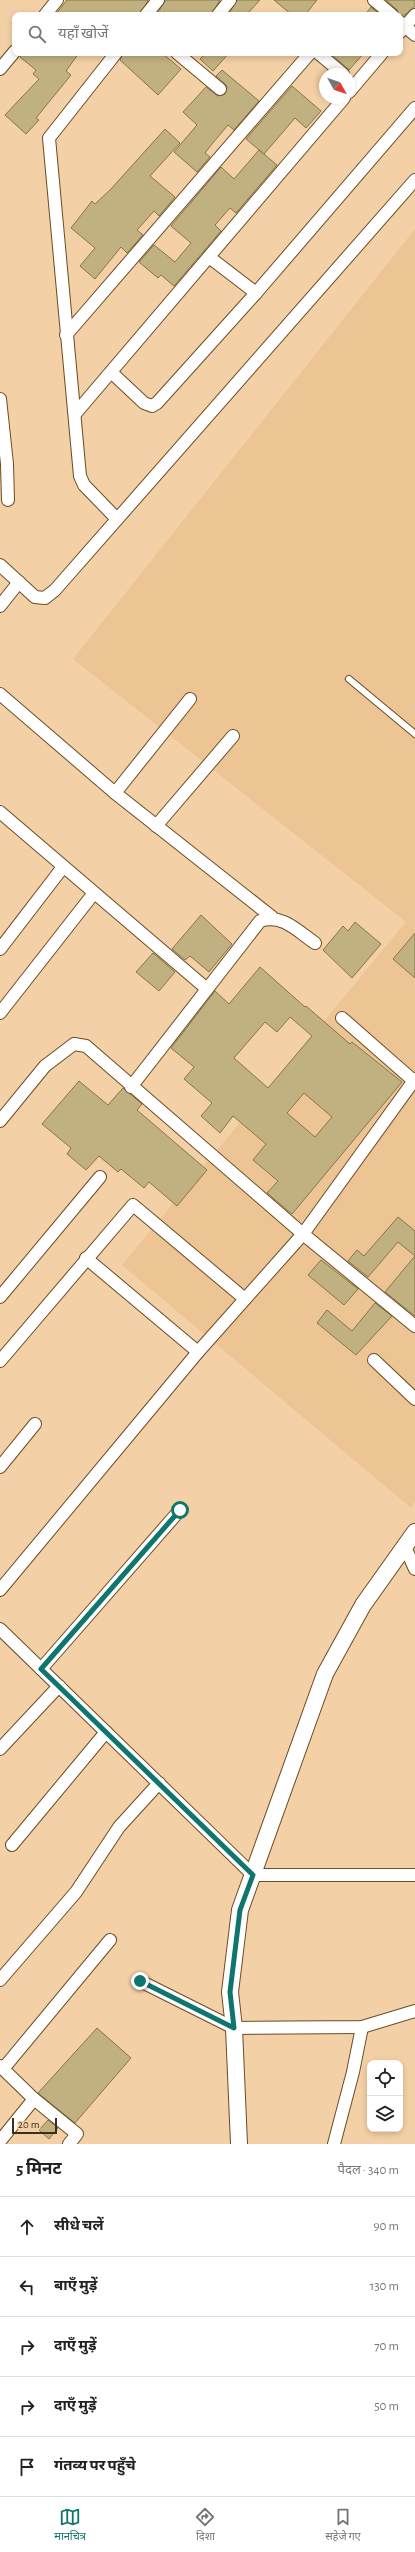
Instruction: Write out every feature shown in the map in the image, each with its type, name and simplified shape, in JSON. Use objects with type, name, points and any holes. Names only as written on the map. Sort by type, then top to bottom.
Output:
[{"type":"street","points":[[47,12],[57,0]]},
{"type":"street","points":[[148,12],[157,0]]},
{"type":"street","points":[[220,12],[230,0]]},
{"type":"street","points":[[374,0],[388,12]]},
{"type":"street","points":[[403,26],[415,15]]},
{"type":"street","points":[[403,28],[415,36]]},
{"type":"street","points":[[0,69],[12,55]]},
{"type":"street","points":[[114,56],[49,138],[80,476],[84,485],[117,519]]},
{"type":"street","points":[[183,56],[220,89]]},
{"type":"street","points":[[66,335],[307,56]]},
{"type":"street","points":[[322,56],[337,68]]},
{"type":"street","points":[[355,81],[379,56]]},
{"type":"street","points":[[75,414],[339,104]]},
{"type":"street","points":[[111,372],[144,403],[152,406],[157,403],[256,293],[415,108]]},
{"type":"street","points":[[0,565],[35,597],[45,598],[117,519],[415,180]]},
{"type":"street","points":[[209,257],[256,293]]},
{"type":"street","points":[[0,398],[8,500]]},
{"type":"street","points":[[0,606],[20,582]]},
{"type":"street","points":[[2,699],[115,793],[272,917],[282,920],[315,943]]},
{"type":"street","points":[[115,793],[190,699]]},
{"type":"street","points":[[156,826],[233,736]]},
{"type":"street","points":[[0,812],[208,989]]},
{"type":"street","points":[[0,949],[64,867]]},
{"type":"street","points":[[0,1013],[94,893]]},
{"type":"street","points":[[131,1087],[208,989],[253,928],[260,921],[272,917]]},
{"type":"street","points":[[0,1590],[198,1352],[303,1234],[415,1080],[342,1018]]},
{"type":"street","points":[[0,1120],[45,1066],[74,1044],[86,1046],[131,1087],[303,1234],[415,1326]]},
{"type":"street","points":[[0,1297],[100,1177]]},
{"type":"street","points":[[0,1361],[132,1205],[245,1299]]},
{"type":"street","points":[[86,1258],[198,1352]]},
{"type":"street","points":[[374,1360],[415,1399]]},
{"type":"street","points":[[0,1467],[35,1424]]},
{"type":"street","points":[[41,1669],[180,1510]]},
{"type":"street","points":[[239,2144],[234,2028],[230,1992],[240,1910],[325,1674],[363,1605],[415,1532]]},
{"type":"street","points":[[405,1547],[415,1569]]},
{"type":"street","points":[[2,1634],[41,1669],[253,1875],[415,1875]]},
{"type":"street","points":[[0,1749],[58,1686]]},
{"type":"street","points":[[12,1845],[106,1732]]},
{"type":"street","points":[[0,1980],[76,1892],[119,1827],[159,1783]]},
{"type":"street","points":[[69,2144],[77,2134],[34,2099],[2,2068],[110,1940]]},
{"type":"street","points":[[140,1981],[234,2028],[362,2027],[415,2011]]},
{"type":"street","points":[[334,2144],[353,2072],[362,2027]]},
{"type":"street","points":[[0,2141],[34,2099]]},
{"type":"lane","points":[[349,679],[415,734]]},
{"type":"shaded area","points":[[415,229],[415,1502],[411,1508],[122,1265],[406,922],[73,659]]},
{"type":"building","points":[[67,0],[148,1],[141,12],[57,12]]},
{"type":"building","points":[[166,0],[220,0],[213,12],[158,12]]},
{"type":"building","points":[[237,0],[260,0],[249,12],[230,12]]},
{"type":"building","points":[[274,0],[317,0],[307,12],[288,12]]},
{"type":"building","points":[[386,0],[415,0],[415,6],[405,15],[403,15],[403,12],[398,12]]},
{"type":"building","points":[[371,7],[377,12],[367,12]]},
{"type":"building","points":[[77,56],[66,71],[71,75],[36,118],[39,120],[26,134],[5,115],[39,79],[33,74],[36,70],[20,57]]},
{"type":"building","points":[[122,56],[166,56],[181,69],[158,95],[120,60]]},
{"type":"building","points":[[203,56],[226,56],[213,71],[200,59]]},
{"type":"building","points":[[333,56],[361,56],[351,68],[347,68]]},
{"type":"building","points":[[222,70],[259,101],[234,130],[228,125],[205,153],[210,157],[197,172],[174,152],[197,125],[183,112],[206,87],[218,96],[225,94],[227,86],[216,76]]},
{"type":"building","points":[[292,86],[321,111],[306,128],[295,118],[264,154],[246,139]]},
{"type":"building","points":[[165,129],[180,143],[150,176],[175,197],[159,216],[154,211],[137,230],[143,235],[127,253],[121,247],[95,279],[80,266],[95,248],[71,228],[92,201],[95,204],[111,189]]},
{"type":"building","points":[[259,150],[277,165],[236,213],[230,208],[215,225],[221,231],[174,286],[161,275],[158,278],[139,262],[154,245],[175,262],[191,243],[171,226],[221,167],[234,179]]},
{"type":"building","points":[[201,915],[232,944],[209,972],[190,956],[185,960],[172,949]]},
{"type":"building","points":[[355,922],[381,944],[352,978],[323,950],[343,926],[348,931]]},
{"type":"building","points":[[415,933],[415,978],[393,959]]},
{"type":"building","points":[[153,953],[175,972],[159,991],[136,972]]},
{"type":"building","points":[[260,967],[350,1044],[352,1042],[402,1082],[292,1214],[267,1193],[278,1181],[253,1160],[266,1144],[233,1116],[220,1133],[201,1116],[212,1103],[184,1079],[194,1067],[171,1048],[215,991],[229,1004]],"holes":[[[290,1017],[312,1036],[268,1088],[234,1058],[265,1022],[277,1032]],[[304,1093],[332,1117],[315,1137],[287,1113]]]},
{"type":"building","points":[[79,1081],[108,1105],[123,1088],[142,1104],[137,1110],[207,1170],[177,1206],[149,1182],[144,1188],[121,1169],[118,1172],[99,1156],[86,1170],[67,1154],[71,1148],[42,1124]]},
{"type":"building","points":[[398,1217],[415,1231],[415,1256],[398,1242],[368,1277],[348,1261],[357,1250],[364,1256]]},
{"type":"building","points":[[415,1256],[415,1316],[385,1292]]},
{"type":"building","points":[[321,1260],[358,1289],[344,1305],[308,1275]]},
{"type":"building","points":[[375,1303],[392,1316],[356,1355],[317,1323],[327,1310],[352,1331]]},
{"type":"building","points":[[97,2028],[131,2058],[75,2123],[38,2093]]},
{"type":"building","points":[[48,2120],[58,2128],[49,2139],[39,2130]]},
{"type":"route","points":[[140,1981],[234,2028],[230,1992],[240,1910],[253,1875],[41,1669],[180,1510]]}]
